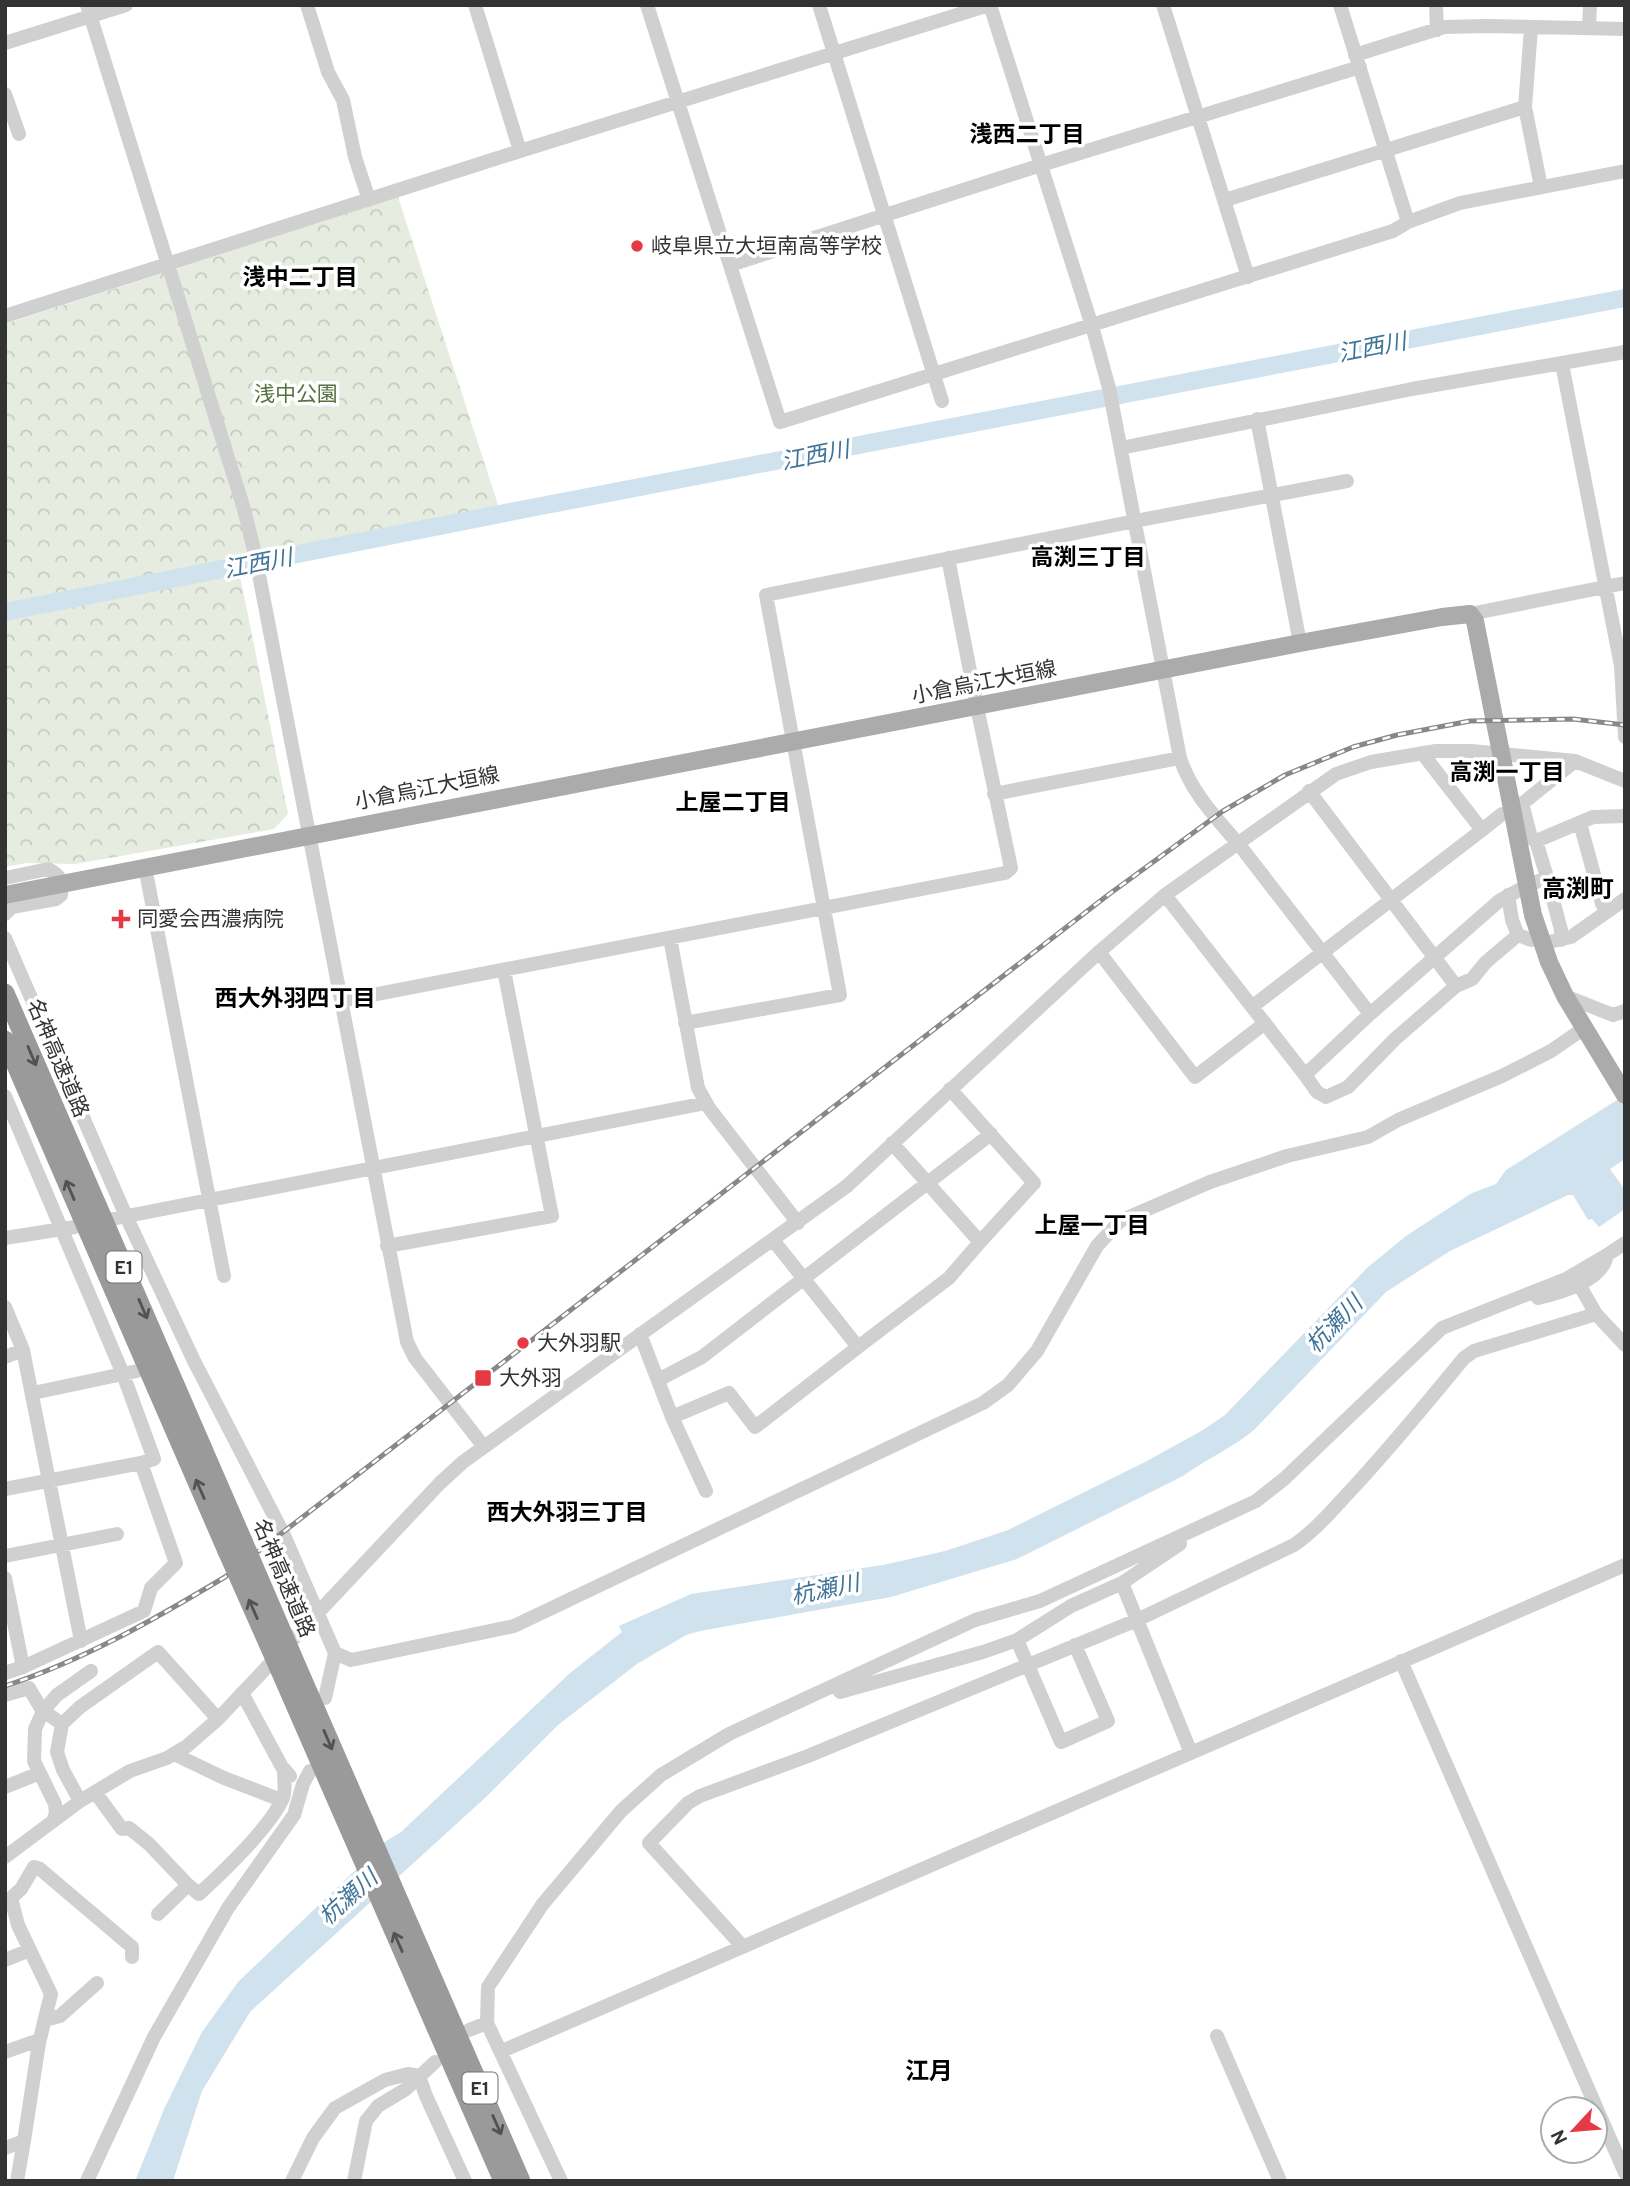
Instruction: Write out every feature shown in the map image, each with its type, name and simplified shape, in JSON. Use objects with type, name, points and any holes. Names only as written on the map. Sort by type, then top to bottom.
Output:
[{"type":"highway","name":"名神高速道路","points":[[5,993],[235,1546],[432,2000],[503,2181]]},
{"type":"highway","name":"名神高速道路","points":[[5,1040],[235,1546]]},
{"type":"highway","name":"名神高速道路","points":[[432,2000],[521,2181]]},
{"type":"main road","name":"小倉烏江大垣線","points":[[5,895],[1300,643],[1470,614]]},
{"type":"main road","points":[[1470,614],[1475,621],[1500,752],[1517,807],[1533,915],[1549,962],[1565,996],[1625,1095]]},
{"type":"street","points":[[5,43],[88,11],[126,5]]},
{"type":"street","points":[[307,5],[328,72],[343,100],[355,157],[369,200]]},
{"type":"street","points":[[475,5],[520,151]]},
{"type":"street","points":[[647,5],[780,422],[1393,231],[1408,222],[1460,203],[1625,171]]},
{"type":"street","points":[[819,5],[943,401]]},
{"type":"street","points":[[5,316],[520,151],[989,5],[1092,326],[1109,388],[1180,758],[1192,786],[1213,815],[1370,1014]]},
{"type":"street","points":[[1163,5],[1248,277]]},
{"type":"street","points":[[1340,5],[1408,222]]},
{"type":"street","points":[[1436,5],[1437,30]]},
{"type":"street","points":[[1589,28],[1590,5]]},
{"type":"street","points":[[88,11],[244,509],[255,554],[407,1342],[415,1358],[484,1447]]},
{"type":"street","points":[[730,265],[1197,117],[1357,61],[1444,27],[1625,29]]},
{"type":"street","points":[[1531,29],[1525,107],[1541,187]]},
{"type":"street","points":[[5,94],[19,134]]},
{"type":"street","points":[[1225,200],[1525,107]]},
{"type":"street","points":[[1121,444],[1625,352]]},
{"type":"street","points":[[1562,364],[1621,666],[1625,737]]},
{"type":"street","points":[[1257,419],[1300,643]]},
{"type":"street","points":[[685,1023],[841,995],[766,595],[1347,481]]},
{"type":"street","points":[[341,1001],[1005,873],[1011,868],[976,707],[948,558]]},
{"type":"street","points":[[1470,614],[1625,583]]},
{"type":"street","points":[[132,1957],[132,1947],[40,1869],[10,1850],[130,1771],[174,1754],[218,1719],[440,1483],[484,1447],[847,1186],[1099,952],[1166,895],[1336,774],[1371,761],[1436,751],[1500,752],[1575,761],[1625,781]]},
{"type":"street","points":[[1422,753],[1482,830]]},
{"type":"street","points":[[994,793],[1180,758]]},
{"type":"street","points":[[1253,1006],[1575,761]]},
{"type":"street","points":[[1309,792],[1456,986]]},
{"type":"street","points":[[1517,807],[1531,838],[1536,841]]},
{"type":"street","points":[[1536,841],[1593,817],[1625,816]]},
{"type":"street","points":[[1580,822],[1602,904],[1608,911]]},
{"type":"street","points":[[1536,841],[1541,880],[1562,930],[1555,941],[1571,937],[1625,899]]},
{"type":"street","points":[[145,867],[224,1276]]},
{"type":"street","points":[[5,878],[48,869],[59,875],[63,883],[61,895],[56,899],[12,907],[5,914]]},
{"type":"street","points":[[1166,895],[1317,1092],[1326,1097],[1349,1087],[1395,1039],[1456,986],[1472,979],[1486,962],[1525,937],[1512,920],[1514,892],[1499,901],[1305,1075]]},
{"type":"street","points":[[5,938],[119,1217],[275,1518],[335,1653],[325,1698]]},
{"type":"street","points":[[670,938],[698,1088],[732,1139],[798,1223]]},
{"type":"street","points":[[1099,952],[1195,1077],[1265,1023]]},
{"type":"street","points":[[387,1246],[552,1216],[504,970]]},
{"type":"street","points":[[1565,996],[1613,1015],[1625,1011]]},
{"type":"street","points":[[335,1653],[351,1660],[514,1626],[983,1403],[1008,1385],[1038,1351],[1097,1246],[1120,1222],[1210,1182],[1287,1156],[1368,1137],[1398,1120],[1502,1076],[1587,1034]]},
{"type":"street","points":[[672,1417],[729,1392],[755,1427],[949,1278],[1034,1183],[950,1089]]},
{"type":"street","points":[[5,1096],[69,1228],[130,1372],[154,1459],[141,1464],[5,1489]]},
{"type":"street","points":[[119,1217],[706,1103]]},
{"type":"street","points":[[658,1380],[702,1357],[991,1134]]},
{"type":"street","points":[[892,1143],[980,1242]]},
{"type":"street","points":[[5,1238],[69,1228]]},
{"type":"street","points":[[773,1240],[858,1347]]},
{"type":"street","points":[[561,2181],[487,2023],[488,1987],[542,1905],[621,1811],[660,1775],[729,1734],[975,1619],[1040,1601],[1256,1501],[1284,1479],[1442,1328],[1566,1279],[1625,1243]]},
{"type":"street","points":[[1527,1295],[1537,1299],[1580,1286],[1606,1262],[1607,1255]]},
{"type":"street","points":[[1580,1286],[1597,1314],[1625,1345]]},
{"type":"street","points":[[5,1307],[23,1350],[81,1641]]},
{"type":"street","points":[[743,1947],[649,1843],[688,1803],[1075,1646],[1294,1545],[1305,1538],[1387,1452],[1464,1358],[1474,1351],[1597,1314]]},
{"type":"street","points":[[640,1335],[672,1417],[706,1490]]},
{"type":"street","points":[[5,1357],[23,1350]]},
{"type":"street","points":[[177,1364],[194,1361]]},
{"type":"street","points":[[33,1394],[130,1372]]},
{"type":"street","points":[[5,1674],[144,1612],[151,1588],[176,1563],[141,1464]]},
{"type":"street","points":[[818,1694],[828,1695],[890,1676],[897,1677],[1017,1640],[1071,1606],[1122,1583],[1192,1536],[1201,1525]]},
{"type":"street","points":[[5,1556],[117,1534]]},
{"type":"street","points":[[502,2051],[1625,1565]]},
{"type":"street","points":[[5,1578],[23,1668]]},
{"type":"street","points":[[1122,1583],[1191,1753]]},
{"type":"street","points":[[1017,1640],[1061,1742],[1108,1721],[1075,1646]]},
{"type":"street","points":[[75,1805],[57,1752],[62,1724],[80,1707],[158,1652],[218,1719]]},
{"type":"street","points":[[1401,1661],[1625,2173]]},
{"type":"street","points":[[53,1821],[55,1804],[34,1761],[35,1730],[43,1711],[57,1695],[91,1671]]},
{"type":"street","points":[[5,1695],[29,1688],[43,1711],[62,1724]]},
{"type":"street","points":[[242,1693],[284,1770],[295,1782],[303,1784]]},
{"type":"street","points":[[174,1754],[224,1778],[281,1800]]},
{"type":"street","points":[[95,1792],[122,1829],[129,1828],[149,1844],[198,1894],[224,1871],[273,1814],[284,1795],[284,1770]]},
{"type":"street","points":[[87,2181],[154,2037],[229,1908],[294,1815],[303,1784],[310,1771]]},
{"type":"street","points":[[5,1787],[40,1773]]},
{"type":"street","points":[[17,2181],[39,2043],[51,1994],[18,1924],[11,1898],[21,1889],[34,1867]]},
{"type":"street","points":[[158,1914],[188,1885]]},
{"type":"street","points":[[5,1960],[30,1950]]},
{"type":"street","points":[[45,2020],[60,2016],[97,1983]]},
{"type":"street","points":[[469,2030],[487,2023]]},
{"type":"street","points":[[1217,2036],[1280,2181]]},
{"type":"street","points":[[5,2052],[33,2042],[39,2043]]},
{"type":"street","points":[[354,2181],[366,2121],[377,2106],[407,2089],[435,2062]]},
{"type":"street","points":[[292,2181],[313,2138],[335,2108],[385,2080],[408,2074],[419,2076]]},
{"type":"street","points":[[419,2076],[465,2181]]},
{"type":"street","points":[[5,2148],[24,2141]]},
{"type":"green space","name":"浅中公園","points":[[398,197],[501,514],[238,566],[288,814],[274,829],[75,864],[27,863],[5,867],[5,324]]},
{"type":"water","name":"杭瀬川","points":[[1625,1095],[1625,1159],[1610,1169],[1625,1190],[1625,1209],[1599,1227],[1592,1219],[1588,1220],[1573,1195],[1568,1195],[1450,1251],[1386,1292],[1254,1430],[1183,1476],[1017,1559],[891,1597],[700,1631],[686,1635],[637,1664],[558,1725],[486,1797],[250,2012],[202,2091],[173,2181],[135,2181],[165,2107],[202,2032],[238,1982],[386,1841],[401,1832],[570,1673],[622,1632],[619,1626],[691,1594],[883,1565],[945,1551],[1008,1530],[1145,1462],[1225,1415],[1367,1268],[1406,1236],[1472,1193],[1496,1184],[1506,1170]]},
{"type":"waterway","name":"江西川","points":[[5,612],[520,510],[1625,298]]},
{"type":"railway","points":[[5,1686],[91,1651],[225,1577],[1108,895],[1223,811],[1285,775],[1353,747],[1397,735],[1470,721],[1573,719],[1625,725]]},
{"type":"place","name":"岐阜県立大垣南高等学校","points":[[637,246]]},
{"type":"place","name":"同愛会西濃病院","points":[[121,919]]},
{"type":"place","name":"大外羽駅","points":[[523,1343]]},
{"type":"place","name":"大外羽","points":[[483,1378]]},
{"type":"district","name":"浅西二丁目","points":[[1027,134]]},
{"type":"district","name":"浅中二丁目","points":[[300,277]]},
{"type":"district","name":"高渕三丁目","points":[[1088,557]]},
{"type":"district","name":"高渕一丁目","points":[[1507,772]]},
{"type":"district","name":"上屋二丁目","points":[[733,802]]},
{"type":"district","name":"高渕町","points":[[1578,889]]},
{"type":"district","name":"西大外羽四丁目","points":[[295,998]]},
{"type":"district","name":"上屋一丁目","points":[[1092,1225]]},
{"type":"district","name":"西大外羽三丁目","points":[[567,1512]]},
{"type":"district","name":"江月","points":[[929,2071]]}]
